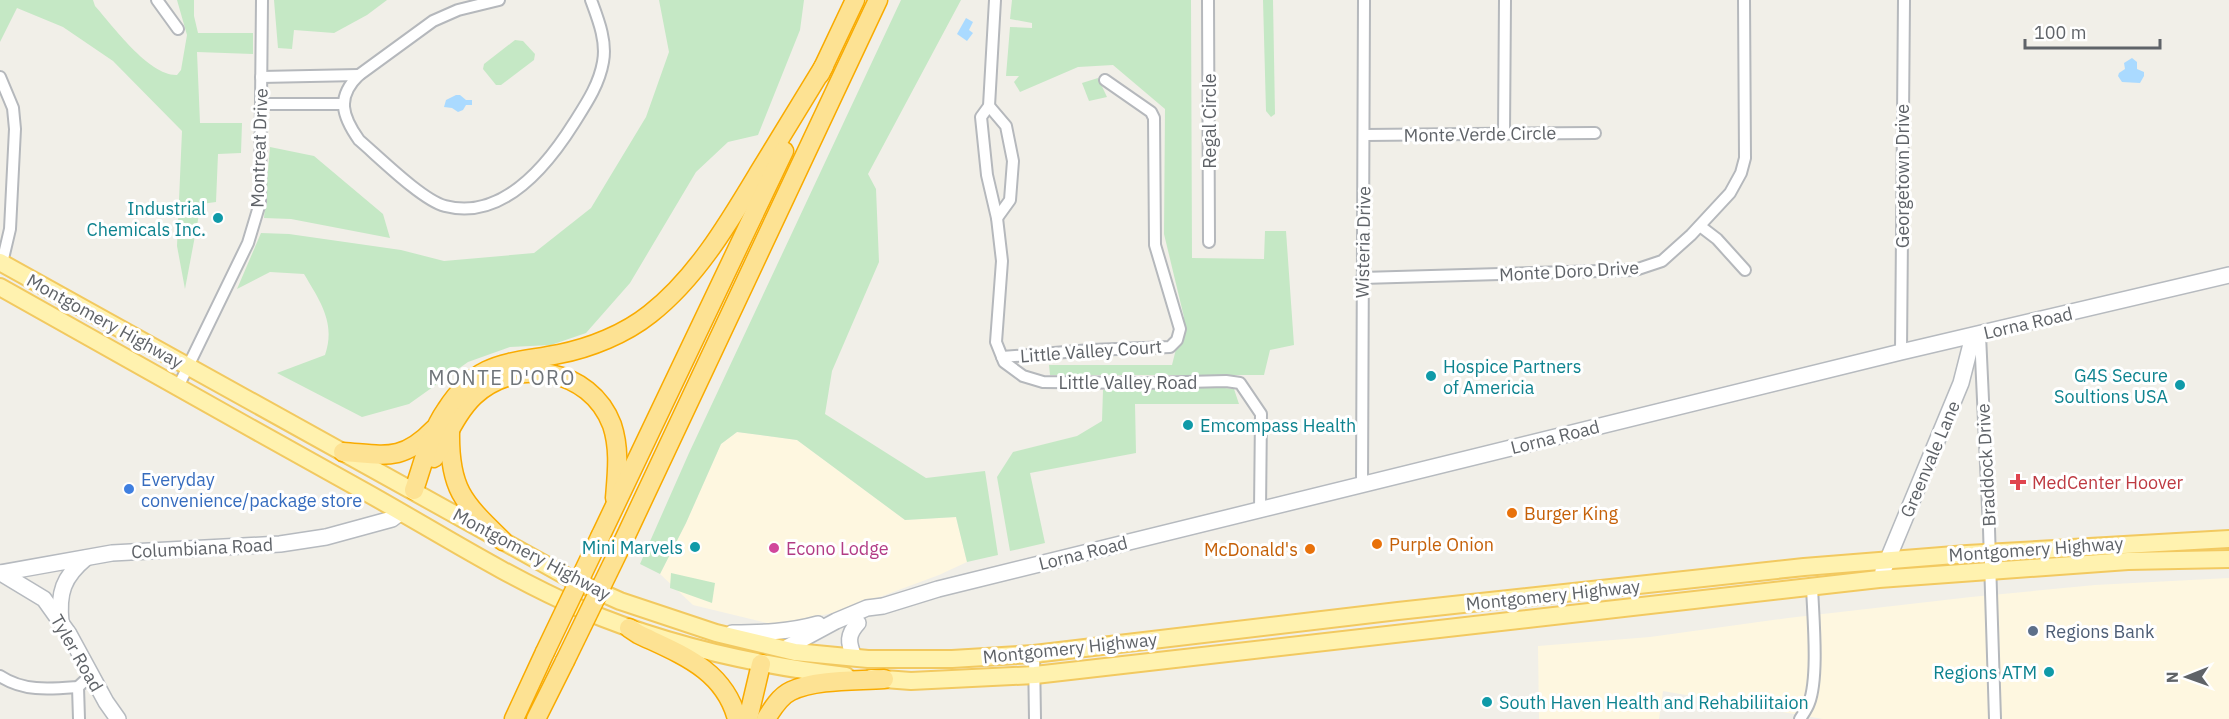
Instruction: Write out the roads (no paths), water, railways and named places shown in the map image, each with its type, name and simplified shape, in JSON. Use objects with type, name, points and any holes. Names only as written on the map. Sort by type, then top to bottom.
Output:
[{"type":"highway","points":[[514,719],[855,0]]},
{"type":"highway","points":[[536,719],[622,544],[878,0]]},
{"type":"highway","points":[[414,490],[456,398],[476,377],[506,362],[568,352],[619,334],[650,315],[677,290],[706,254],[741,202],[824,66]]},
{"type":"highway","points":[[343,452],[399,454],[444,428],[472,398],[499,379],[521,373],[536,372],[565,377],[586,390],[604,410],[611,424],[618,456],[615,507]]},
{"type":"highway","points":[[444,428],[460,491],[469,507],[503,541]]},
{"type":"highway","points":[[629,628],[700,664],[717,682],[737,719]]},
{"type":"highway","points":[[748,719],[767,664]]},
{"type":"highway","points":[[759,719],[767,664]]},
{"type":"highway","points":[[766,719],[773,707],[789,692],[814,685],[884,679]]},
{"type":"highway","points":[[547,695],[547,719]]},
{"type":"main road","name":"Montgomery Highway","points":[[1,262],[573,580],[620,601],[716,633],[789,650],[868,659],[936,659],[1034,654],[1380,613],[1804,567],[1989,552],[2229,538]]},
{"type":"main road","name":"Montgomery Highway","points":[[0,287],[550,594],[629,628],[724,656],[812,672],[884,679],[942,680],[1035,675],[1880,579],[2128,561],[2229,559]]},
{"type":"main road","points":[[401,512],[414,490]]},
{"type":"main road","points":[[767,664],[789,650]]},
{"type":"street","points":[[157,0],[178,29]]},
{"type":"street","name":"Montreat Drive","points":[[178,387],[248,243],[260,203],[262,0]]},
{"type":"street","points":[[499,0],[458,10],[433,21],[360,75],[344,93],[344,104],[351,128],[358,140],[430,200],[444,206],[472,209],[503,198],[540,171],[557,149],[595,88],[604,59],[603,43],[591,0]]},
{"type":"street","points":[[995,0],[989,106],[981,117],[987,175],[1002,261],[996,342],[1002,357]]},
{"type":"street","name":"Regal Circle","points":[[1208,0],[1209,242]]},
{"type":"street","name":"Wisteria Drive","points":[[1362,485],[1364,0]]},
{"type":"street","points":[[1504,133],[1505,0]]},
{"type":"street","name":"Monte Doro Drive","points":[[1362,278],[1635,270],[1662,261],[1700,226],[1730,193],[1741,172],[1745,158],[1744,0]]},
{"type":"street","name":"Georgetown Drive","points":[[1901,352],[1904,0]]},
{"type":"street","points":[[261,77],[360,75]]},
{"type":"street","points":[[0,77],[13,108],[15,129],[10,229],[1,262]]},
{"type":"street","name":"Little Valley Court","points":[[1002,357],[1091,350],[1156,349],[1170,347],[1178,340],[1180,329],[1155,245],[1154,118],[1151,112],[1105,80]]},
{"type":"street","points":[[261,104],[344,104]]},
{"type":"street","points":[[989,106],[1006,126],[1013,161],[1010,200],[996,218]]},
{"type":"street","name":"Monte Verde Circle","points":[[1365,135],[1595,133]]},
{"type":"street","points":[[1700,226],[1717,239],[1745,270]]},
{"type":"street","name":"Lorna Road","points":[[789,650],[836,621],[867,608],[883,606],[938,589],[1901,352],[2229,275]]},
{"type":"street","name":"Greenvale Lane","points":[[1977,335],[1982,391]]},
{"type":"street","name":"Greenvale Lane","points":[[1880,579],[1958,392],[1977,335]]},
{"type":"street","name":"Little Valley Road","points":[[1002,357],[1004,363],[1023,376],[1043,382],[1134,384],[1226,381],[1240,383],[1261,414],[1260,510]]},
{"type":"street","name":"Braddock Drive","points":[[1982,391],[1995,719]]},
{"type":"street","name":"Columbiana Road","points":[[0,573],[112,553],[280,544],[321,538],[392,519],[401,512]]},
{"type":"street","points":[[62,622],[60,608],[63,585],[76,566],[86,558]]},
{"type":"street","name":"Tyler Road","points":[[0,573],[45,599],[62,622],[106,702],[118,719]]},
{"type":"street","points":[[1800,719],[1809,704],[1812,692],[1814,642],[1812,586]]},
{"type":"street","name":"Lorna Road","points":[[789,650],[858,623],[883,606]]},
{"type":"street","points":[[716,633],[768,633],[796,630],[836,621]]},
{"type":"street","points":[[854,657],[849,645],[849,634],[858,623]]},
{"type":"street","points":[[1034,654],[1035,719]]},
{"type":"street","points":[[0,676],[12,684],[32,688],[78,687],[91,675]]},
{"type":"street","points":[[78,687],[79,719]]},
{"type":"water","points":[[966,18],[973,22],[969,30],[973,33],[967,41],[957,34]]},
{"type":"water","points":[[2132,58],[2137,62],[2137,69],[2144,72],[2140,83],[2122,82],[2118,76],[2125,69],[2124,63]]},
{"type":"water","points":[[456,95],[472,100],[472,105],[466,105],[458,112],[444,107],[446,100]]},
{"type":"place","name":"Industrial Chemicals Inc.","points":[[218,218]]},
{"type":"place","name":"Hospice Partners of Americia","points":[[1431,376]]},
{"type":"place","name":"G4S Secure Soultions USA","points":[[2180,385]]},
{"type":"place","name":"Emcompass Health","points":[[1188,425]]},
{"type":"place","name":"MedCenter Hoover","points":[[2018,482]]},
{"type":"place","name":"Everyday convenience/package store","points":[[129,489]]},
{"type":"place","name":"Burger King","points":[[1512,513]]},
{"type":"place","name":"Purple Onion","points":[[1377,544]]},
{"type":"place","name":"Mini Marvels","points":[[695,547]]},
{"type":"place","name":"Econo Lodge","points":[[774,548]]},
{"type":"place","name":"McDonald's","points":[[1310,549]]},
{"type":"place","name":"Regions Bank","points":[[2033,631]]},
{"type":"place","name":"Regions ATM","points":[[2049,672]]},
{"type":"place","name":"South Haven Health and Rehabiliitaion","points":[[1487,702]]},
{"type":"district","name":"MONTE D'ORO","points":[[502,377]]}]
